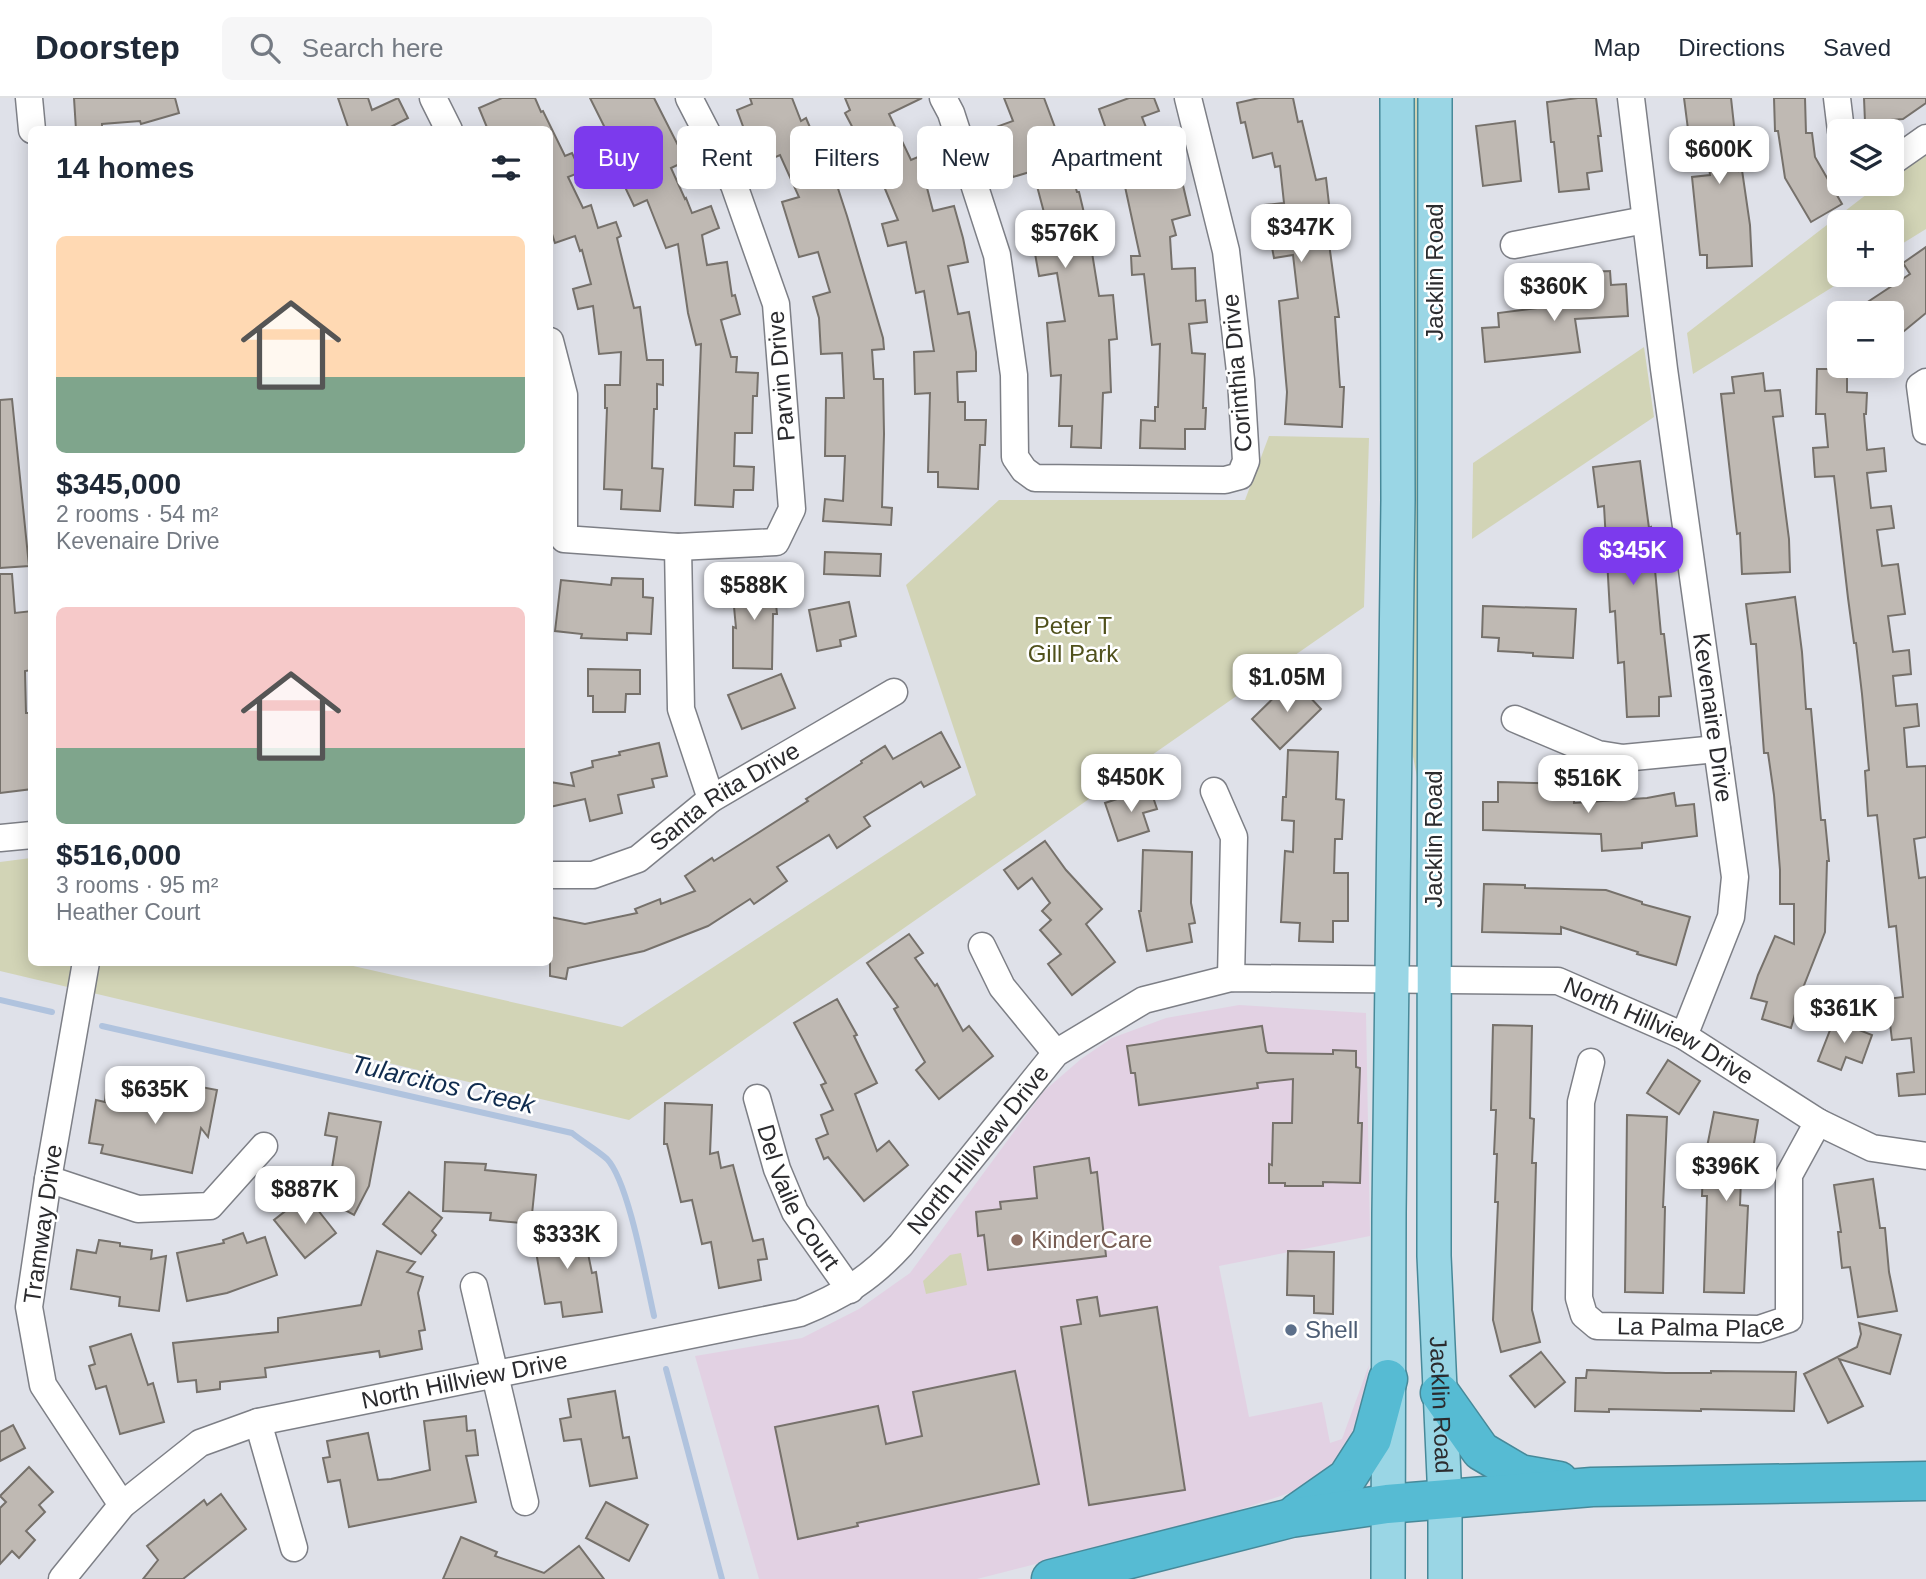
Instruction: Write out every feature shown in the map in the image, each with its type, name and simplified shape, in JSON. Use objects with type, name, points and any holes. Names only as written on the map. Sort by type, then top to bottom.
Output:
[{"type":"highway","points":[[1291,1518],[1347,1478],[1372,1439],[1388,1379]]},
{"type":"highway","points":[[1440,1393],[1482,1451],[1520,1474],[1592,1487]]},
{"type":"highway","points":[[1051,1579],[1291,1518],[1387,1504],[1592,1487],[1926,1481]]},
{"type":"main road","name":"Jacklin Road","points":[[1388,1579],[1391,981],[1398,500],[1397,98]]},
{"type":"main road","name":"Jacklin Road","points":[[1435,98],[1433,1256],[1445,1500],[1445,1579]]},
{"type":"street","points":[[29,98],[32,126]]},
{"type":"street","points":[[433,98],[447,126]]},
{"type":"street","name":"Parvin Drive","points":[[678,547],[776,542],[792,509],[776,304],[734,185],[689,98]]},
{"type":"street","name":"Corinthia Drive","points":[[943,98],[951,113],[997,255],[1014,375],[1015,457],[1024,471],[1035,478],[1225,480],[1240,476],[1246,461],[1241,380],[1226,251],[1188,98]]},
{"type":"street","name":"Kevenaire Drive","points":[[1631,98],[1645,220],[1735,877],[1731,917],[1684,1036]]},
{"type":"street","points":[[1837,98],[1840,119]]},
{"type":"street","points":[[1904,154],[1926,138]]},
{"type":"street","points":[[1514,245],[1645,220]]},
{"type":"street","points":[[553,353],[564,396],[564,539],[678,547],[681,709],[711,799]]},
{"type":"street","points":[[1923,384],[1926,431]]},
{"type":"street","name":"Santa Rita Drive","points":[[553,875],[593,875],[638,859],[711,799],[894,692]]},
{"type":"street","points":[[1515,719],[1598,754],[1623,758],[1717,750]]},
{"type":"street","points":[[1214,791],[1234,836],[1231,978]]},
{"type":"street","points":[[0,838],[28,835]]},
{"type":"street","points":[[982,946],[1002,987],[1056,1053]]},
{"type":"street","name":"Tramway Drive","points":[[85,966],[48,1179],[29,1307],[43,1385],[122,1506]]},
{"type":"street","name":"North Hillview Drive","points":[[62,1579],[122,1506],[200,1443],[258,1422],[800,1313],[850,1290],[878,1269],[901,1245],[1056,1053],[1144,1000],[1231,978],[1434,982],[1558,981],[1684,1036],[1818,1122],[1872,1148],[1926,1156]]},
{"type":"street","name":"La Palma Place","points":[[1591,1062],[1581,1102],[1579,1298],[1584,1315],[1597,1326],[1759,1329],[1788,1319],[1789,1175],[1818,1122]]},
{"type":"street","name":"Del Vaile Court","points":[[757,1098],[776,1169],[795,1212],[850,1290]]},
{"type":"street","points":[[48,1179],[138,1209],[210,1206],[264,1146]]},
{"type":"street","points":[[474,1286],[525,1502]]},
{"type":"street","points":[[258,1422],[294,1548]]},
{"type":"shaded area","points":[[1239,1005],[1366,1013],[1370,1236],[1219,1266],[1249,1417],[1322,1402],[1330,1443],[1342,1439],[1369,1365],[1358,1437],[1328,1480],[1212,1519],[977,1579],[759,1579],[695,1356],[802,1338],[859,1309],[910,1273],[1044,1091],[1081,1059],[1112,1038],[1166,1018]]},
{"type":"green space","points":[[1407,98],[1423,98],[1419,942],[1416,898],[1418,782],[1410,741]]},
{"type":"green space","points":[[1926,153],[1926,229],[1904,243],[1904,210],[1846,210],[1864,196],[1904,196],[1904,167]]},
{"type":"green space","points":[[1827,225],[1827,287],[1833,287],[1693,374],[1687,333]]},
{"type":"green space","points":[[1644,347],[1654,417],[1472,539],[1473,463]]},
{"type":"green space","name":"Peter T Gill Park","points":[[1269,436],[1369,438],[1364,607],[629,1120],[0,971],[0,862],[28,858],[28,966],[353,966],[622,1027],[976,795],[906,585],[999,500],[1245,500]]},
{"type":"green space","points":[[961,1253],[967,1285],[926,1294],[923,1281],[950,1255]]},
{"type":"building","points":[[74,98],[175,98],[179,113],[141,124],[140,121],[76,126]]},
{"type":"building","points":[[338,98],[368,98],[372,110],[398,98],[408,118],[393,126],[348,126]]},
{"type":"building","points":[[502,98],[535,98],[550,126],[486,126],[479,108]]},
{"type":"building","points":[[590,98],[654,98],[677,143],[677,165],[671,168],[677,181],[677,189],[680,189],[692,213],[711,206],[719,228],[702,235],[707,265],[727,262],[732,296],[735,295],[740,314],[721,320],[731,357],[737,357],[736,372],[758,373],[757,396],[753,396],[752,433],[735,433],[734,466],[754,467],[753,490],[734,490],[733,507],[695,505],[701,344],[696,345],[688,313],[678,244],[666,248],[647,200],[634,206],[626,189],[663,189],[663,126],[604,126]]},
{"type":"building","points":[[750,98],[792,98],[801,121],[806,118],[809,126],[790,126],[790,177],[780,155],[776,157],[776,126],[743,126],[737,110],[752,104]]},
{"type":"building","points":[[845,98],[922,98],[889,114],[895,126],[852,126],[845,113],[850,110]]},
{"type":"building","points":[[1004,98],[1044,98],[1054,126],[1027,126],[1027,173],[1013,177],[1013,126],[999,126],[1013,121]]},
{"type":"building","points":[[1129,98],[1154,98],[1159,111],[1142,117],[1145,126],[1105,126],[1099,109]]},
{"type":"building","points":[[1259,98],[1293,98],[1298,122],[1302,121],[1316,180],[1326,178],[1330,213],[1325,214],[1339,317],[1335,317],[1340,387],[1344,387],[1342,427],[1285,424],[1287,392],[1279,301],[1298,298],[1293,255],[1274,258],[1267,221],[1265,205],[1284,203],[1280,166],[1275,167],[1272,153],[1253,158],[1245,122],[1241,123],[1237,103]]},
{"type":"building","points":[[1596,98],[1602,171],[1587,173],[1589,189],[1559,192],[1547,102]]},
{"type":"building","points":[[1684,98],[1731,98],[1739,171],[1742,170],[1750,225],[1752,266],[1707,268],[1707,255],[1700,255],[1692,177],[1710,175],[1706,143],[1690,145]]},
{"type":"building","points":[[1774,98],[1805,98],[1806,133],[1812,133],[1815,157],[1827,178],[1827,196],[1837,196],[1842,204],[1827,210],[1827,213],[1811,222],[1785,178],[1778,131],[1775,131]]},
{"type":"building","points":[[1864,98],[1926,98],[1926,103],[1903,119],[1865,119]]},
{"type":"building","points":[[1515,121],[1521,181],[1483,186],[1476,126]]},
{"type":"building","points":[[553,131],[565,156],[572,153],[574,157],[574,175],[568,177],[583,208],[591,205],[598,228],[616,222],[621,236],[617,238],[634,308],[640,307],[647,360],[663,360],[663,385],[657,384],[657,409],[654,409],[652,468],[663,469],[660,511],[621,509],[622,490],[604,489],[607,408],[605,385],[620,385],[621,352],[599,354],[593,306],[578,309],[573,289],[591,284],[582,250],[580,251],[575,236],[555,243],[553,237]]},
{"type":"building","points":[[903,143],[911,160],[917,157],[917,189],[927,189],[933,211],[954,206],[963,238],[968,262],[948,266],[958,314],[969,312],[976,352],[976,371],[957,372],[958,402],[965,402],[965,420],[986,420],[985,445],[980,445],[978,489],[938,487],[938,472],[928,472],[930,393],[915,394],[914,352],[934,351],[924,291],[916,293],[906,242],[888,246],[882,224],[898,220],[885,189],[903,189]]},
{"type":"building","points":[[795,189],[838,189],[883,338],[884,349],[872,350],[874,379],[883,379],[882,507],[892,508],[891,525],[823,521],[825,499],[843,501],[845,456],[825,456],[826,398],[844,398],[842,353],[821,354],[819,318],[813,297],[830,292],[818,252],[799,257],[782,202],[799,197]]},
{"type":"building","points":[[1038,189],[1076,189],[1079,192],[1099,296],[1113,295],[1117,339],[1109,340],[1111,392],[1103,393],[1101,448],[1071,447],[1072,426],[1059,426],[1061,375],[1051,376],[1047,323],[1065,321],[1057,273],[1039,276],[1026,225],[1046,220]]},
{"type":"building","points":[[1126,189],[1184,189],[1190,215],[1172,220],[1176,235],[1170,237],[1172,269],[1195,268],[1196,301],[1205,300],[1207,322],[1189,324],[1192,353],[1205,354],[1203,408],[1206,408],[1205,429],[1185,429],[1185,449],[1140,448],[1141,420],[1155,421],[1155,407],[1158,407],[1160,344],[1152,345],[1144,274],[1132,275],[1131,256],[1140,256]]},
{"type":"building","points":[[1926,247],[1926,313],[1904,331],[1904,301],[1869,301],[1890,287],[1904,287],[1904,278],[1910,274],[1904,262]]},
{"type":"building","points":[[1610,271],[1611,285],[1626,284],[1628,316],[1575,319],[1580,352],[1485,362],[1482,328],[1499,327],[1498,313],[1585,302],[1583,272]]},
{"type":"building","points":[[1817,369],[1827,369],[1827,378],[1847,378],[1847,392],[1867,393],[1864,414],[1867,450],[1884,448],[1886,471],[1867,473],[1871,508],[1891,506],[1894,528],[1877,530],[1882,566],[1898,564],[1905,614],[1888,616],[1893,652],[1909,650],[1911,674],[1893,676],[1896,706],[1917,704],[1919,726],[1904,728],[1907,767],[1926,766],[1926,837],[1914,839],[1919,878],[1926,877],[1926,1094],[1899,1096],[1897,1074],[1914,1072],[1911,1038],[1892,1040],[1887,999],[1903,997],[1896,926],[1889,927],[1877,815],[1868,816],[1865,771],[1869,770],[1862,694],[1834,476],[1815,477],[1813,448],[1828,447],[1825,414],[1816,414]]},
{"type":"building","points":[[1763,373],[1765,391],[1780,390],[1783,416],[1773,417],[1789,539],[1790,572],[1742,574],[1740,533],[1737,534],[1721,394],[1734,393],[1732,377]]},
{"type":"building","points":[[12,399],[28,566],[0,568],[0,400]]},
{"type":"building","points":[[1640,461],[1649,528],[1651,527],[1661,634],[1664,634],[1671,696],[1659,697],[1659,716],[1627,717],[1624,662],[1618,663],[1615,611],[1610,612],[1604,506],[1598,507],[1593,467]]},
{"type":"building","points":[[825,552],[881,554],[880,576],[824,574]]},
{"type":"building","points":[[0,574],[12,574],[15,613],[28,611],[28,671],[25,671],[28,790],[0,793]]},
{"type":"building","points":[[773,574],[777,614],[773,614],[772,669],[733,668],[733,627],[736,628],[734,578]]},
{"type":"building","points":[[612,578],[643,579],[643,597],[653,598],[651,634],[627,633],[627,640],[581,638],[582,634],[555,631],[561,580],[611,585]]},
{"type":"building","points":[[1795,597],[1806,709],[1811,709],[1821,820],[1825,820],[1829,861],[1825,932],[1801,993],[1791,1028],[1762,1019],[1767,1002],[1751,998],[1775,936],[1794,944],[1794,904],[1780,904],[1774,795],[1768,753],[1764,753],[1756,644],[1751,644],[1746,604]]},
{"type":"building","points":[[849,602],[856,636],[840,640],[841,646],[817,651],[809,610]]},
{"type":"building","points":[[1483,606],[1576,609],[1573,658],[1498,651],[1499,638],[1482,637]]},
{"type":"building","points":[[588,669],[640,670],[640,694],[626,694],[625,712],[593,712],[593,696],[588,696]]},
{"type":"building","points":[[781,674],[795,708],[742,729],[728,695]]},
{"type":"building","points":[[1293,679],[1321,709],[1280,749],[1252,719]]},
{"type":"building","points":[[941,732],[960,767],[924,787],[921,782],[864,817],[870,826],[837,848],[829,835],[777,867],[787,881],[754,904],[750,899],[708,926],[644,951],[568,968],[566,979],[550,976],[550,966],[553,966],[553,918],[585,924],[637,913],[635,909],[660,899],[661,904],[695,891],[685,876],[712,858],[714,861],[808,801],[806,799],[885,746],[893,759]]},
{"type":"building","points":[[659,743],[667,776],[652,779],[654,787],[618,795],[622,813],[590,821],[585,799],[553,806],[553,782],[574,786],[571,773],[593,767],[592,761],[620,755],[619,752]]},
{"type":"building","points":[[1288,750],[1338,752],[1336,799],[1344,800],[1342,839],[1335,839],[1334,873],[1348,873],[1348,921],[1333,921],[1333,942],[1299,941],[1300,923],[1281,922],[1285,851],[1293,852],[1294,821],[1282,820]]},
{"type":"building","points":[[1498,782],[1575,784],[1574,803],[1647,798],[1674,793],[1676,806],[1694,804],[1697,836],[1642,843],[1642,848],[1602,851],[1601,834],[1483,830],[1483,802],[1498,802]]},
{"type":"building","points":[[1150,788],[1157,809],[1143,813],[1149,831],[1118,841],[1105,803]]},
{"type":"building","points":[[1045,841],[1066,870],[1102,909],[1086,924],[1115,962],[1072,995],[1048,964],[1061,954],[1040,930],[1051,920],[1042,911],[1050,903],[1032,878],[1018,889],[1004,870]]},
{"type":"building","points":[[1143,850],[1192,852],[1191,903],[1195,923],[1189,924],[1192,942],[1147,951],[1139,911]]},
{"type":"building","points":[[1484,884],[1606,890],[1642,904],[1690,917],[1676,965],[1561,927],[1561,934],[1482,932]]},
{"type":"building","points":[[909,934],[923,953],[915,958],[935,986],[937,984],[963,1031],[969,1026],[993,1056],[939,1099],[916,1070],[925,1062],[894,1009],[898,1007],[867,963]]},
{"type":"building","points":[[837,999],[857,1035],[854,1036],[877,1083],[855,1094],[877,1151],[889,1141],[908,1165],[864,1201],[828,1157],[824,1159],[816,1139],[828,1134],[821,1115],[833,1110],[821,1085],[826,1083],[794,1023]]},
{"type":"building","points":[[1834,1020],[1872,1035],[1862,1063],[1846,1057],[1841,1070],[1818,1061]]},
{"type":"building","points":[[1493,1025],[1532,1026],[1530,1118],[1534,1119],[1532,1163],[1536,1163],[1532,1310],[1540,1342],[1501,1352],[1493,1320],[1498,1202],[1495,1202],[1496,1110],[1491,1110]]},
{"type":"building","points":[[1262,1026],[1268,1053],[1333,1054],[1333,1050],[1356,1051],[1356,1067],[1360,1068],[1358,1123],[1362,1123],[1360,1183],[1323,1182],[1323,1186],[1285,1186],[1285,1183],[1269,1183],[1273,1123],[1292,1123],[1293,1079],[1257,1083],[1258,1088],[1139,1105],[1135,1073],[1131,1073],[1127,1046]]},
{"type":"building","points":[[1668,1060],[1700,1081],[1679,1114],[1647,1093]]},
{"type":"building","points":[[169,1081],[217,1090],[208,1137],[201,1128],[192,1173],[101,1153],[103,1145],[89,1143],[96,1100],[105,1102],[106,1092],[165,1102]]},
{"type":"building","points":[[665,1103],[712,1105],[710,1154],[718,1152],[721,1168],[733,1165],[753,1241],[763,1239],[767,1259],[758,1260],[761,1280],[719,1288],[711,1242],[702,1244],[692,1200],[681,1202],[667,1144],[664,1144]]},
{"type":"building","points":[[1714,1112],[1758,1120],[1752,1155],[1742,1153],[1740,1205],[1748,1206],[1744,1293],[1704,1292],[1707,1196],[1702,1196],[1703,1167]]},
{"type":"building","points":[[329,1113],[381,1122],[369,1186],[354,1215],[311,1192],[322,1170],[331,1174],[337,1137],[325,1135]]},
{"type":"building","points":[[1627,1115],[1667,1117],[1663,1293],[1625,1292]]},
{"type":"building","points":[[1089,1158],[1091,1173],[1097,1172],[1106,1256],[988,1270],[984,1235],[978,1236],[976,1212],[1001,1209],[1000,1202],[1037,1198],[1034,1167]]},
{"type":"building","points":[[445,1162],[486,1164],[485,1170],[536,1175],[531,1224],[490,1220],[491,1213],[443,1211]]},
{"type":"building","points":[[1873,1179],[1880,1228],[1885,1228],[1889,1272],[1897,1311],[1858,1317],[1850,1267],[1842,1268],[1838,1232],[1841,1232],[1834,1185]]},
{"type":"building","points":[[409,1192],[442,1218],[432,1231],[436,1235],[421,1254],[383,1224]]},
{"type":"building","points":[[306,1195],[336,1233],[305,1258],[274,1220]]},
{"type":"building","points":[[582,1224],[592,1273],[596,1272],[602,1312],[563,1317],[561,1302],[545,1304],[533,1234]]},
{"type":"building","points":[[243,1233],[247,1243],[265,1237],[277,1275],[227,1293],[187,1301],[177,1253],[224,1243],[223,1240]]},
{"type":"building","points":[[99,1240],[152,1250],[151,1259],[166,1256],[159,1311],[119,1306],[120,1297],[71,1289],[77,1250],[96,1253]]},
{"type":"building","points":[[377,1251],[415,1262],[407,1272],[423,1277],[418,1293],[425,1330],[419,1331],[422,1349],[380,1357],[379,1351],[265,1368],[266,1377],[220,1382],[220,1389],[197,1392],[196,1380],[178,1382],[173,1343],[278,1332],[278,1318],[361,1305]]},
{"type":"building","points":[[1288,1251],[1334,1252],[1333,1314],[1314,1313],[1314,1296],[1287,1295]]},
{"type":"building","points":[[1097,1297],[1100,1316],[1157,1307],[1185,1490],[1089,1505],[1061,1327],[1081,1324],[1077,1300]]},
{"type":"building","points":[[1859,1323],[1901,1335],[1890,1374],[1839,1359],[1863,1406],[1828,1423],[1804,1374],[1857,1347],[1861,1334]]},
{"type":"building","points":[[131,1334],[148,1385],[153,1383],[164,1422],[120,1434],[106,1386],[96,1389],[89,1366],[95,1364],[90,1347]]},
{"type":"building","points":[[1541,1352],[1565,1382],[1535,1407],[1510,1376]]},
{"type":"building","points":[[1587,1370],[1666,1373],[1796,1372],[1794,1411],[1575,1411],[1576,1378],[1586,1378]]},
{"type":"building","points":[[1015,1371],[1039,1484],[857,1523],[858,1526],[798,1539],[775,1427],[878,1406],[886,1444],[922,1436],[913,1392]]},
{"type":"building","points":[[615,1391],[623,1438],[629,1437],[637,1478],[590,1486],[581,1439],[564,1441],[560,1419],[571,1417],[568,1399]]},
{"type":"building","points":[[466,1416],[467,1431],[475,1430],[478,1455],[466,1456],[476,1502],[349,1527],[340,1480],[328,1482],[323,1458],[330,1457],[327,1441],[368,1433],[378,1480],[391,1479],[430,1470],[424,1421]]},
{"type":"building","points":[[13,1425],[25,1448],[0,1461],[0,1432]]},
{"type":"building","points":[[29,1467],[53,1492],[39,1505],[45,1512],[26,1531],[35,1540],[19,1558],[12,1551],[0,1564],[0,1508],[6,1502],[0,1496]]},
{"type":"building","points":[[221,1494],[246,1529],[183,1579],[143,1579],[158,1560],[147,1546],[204,1500],[207,1505]]},
{"type":"building","points":[[606,1502],[648,1525],[629,1561],[586,1538]]},
{"type":"building","points":[[461,1537],[497,1552],[495,1556],[544,1573],[579,1546],[604,1579],[443,1579]]},
{"type":"waterway","name":"Tularcitos Creek","points":[[0,1000],[52,1012]]},
{"type":"waterway","name":"Tularcitos Creek","points":[[102,1026],[572,1133],[607,1159],[615,1171],[629,1210],[654,1316]]},
{"type":"waterway","name":"Tularcitos Creek","points":[[666,1369],[722,1579]]},
{"type":"place","name":"KinderCare","points":[[1017,1240]]},
{"type":"place","name":"Shell","points":[[1291,1330]]}]
